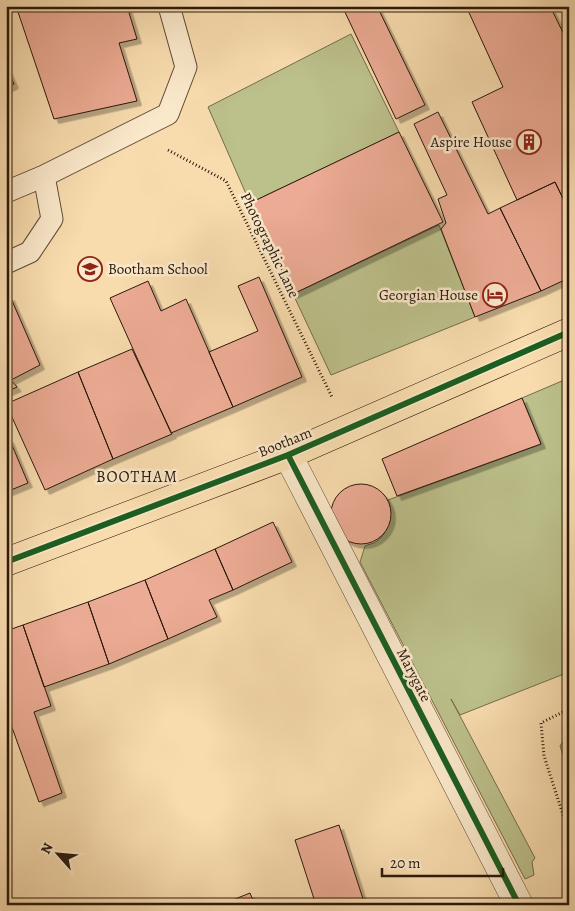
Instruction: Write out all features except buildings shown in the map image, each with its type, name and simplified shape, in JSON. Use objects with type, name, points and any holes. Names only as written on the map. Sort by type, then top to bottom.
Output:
[{"type":"main road","name":"Bootham","points":[[6,562],[288,455],[569,332]]},
{"type":"street","name":"Marygate","points":[[288,455],[519,905]]},
{"type":"lane","points":[[6,192],[44,176],[168,114],[186,67],[169,6]]},
{"type":"lane","points":[[6,263],[30,252],[52,219],[44,176]]},
{"type":"path","points":[[569,710],[541,723],[544,756],[569,833]]},
{"type":"green space","points":[[351,34],[399,132],[250,203],[208,107]]},
{"type":"green space","points":[[439,225],[475,317],[331,375],[293,294]]},
{"type":"green space","points":[[569,378],[569,672],[460,715],[451,699],[535,858],[532,862],[534,875],[525,879],[360,562],[365,546],[374,543],[385,533],[390,516],[388,500],[541,444],[522,398]]},
{"type":"green space","points":[[569,732],[569,772],[560,746]]},
{"type":"cycle path","points":[[6,562],[288,455],[569,332]]},
{"type":"cycle path","points":[[288,455],[519,905]]},
{"type":"place","name":"Aspire House","points":[[529,142]]},
{"type":"place","name":"Bootham School","points":[[90,269]]},
{"type":"place","name":"Georgian House","points":[[495,295]]},
{"type":"district","name":"BOOTHAM","points":[[137,477]]}]
